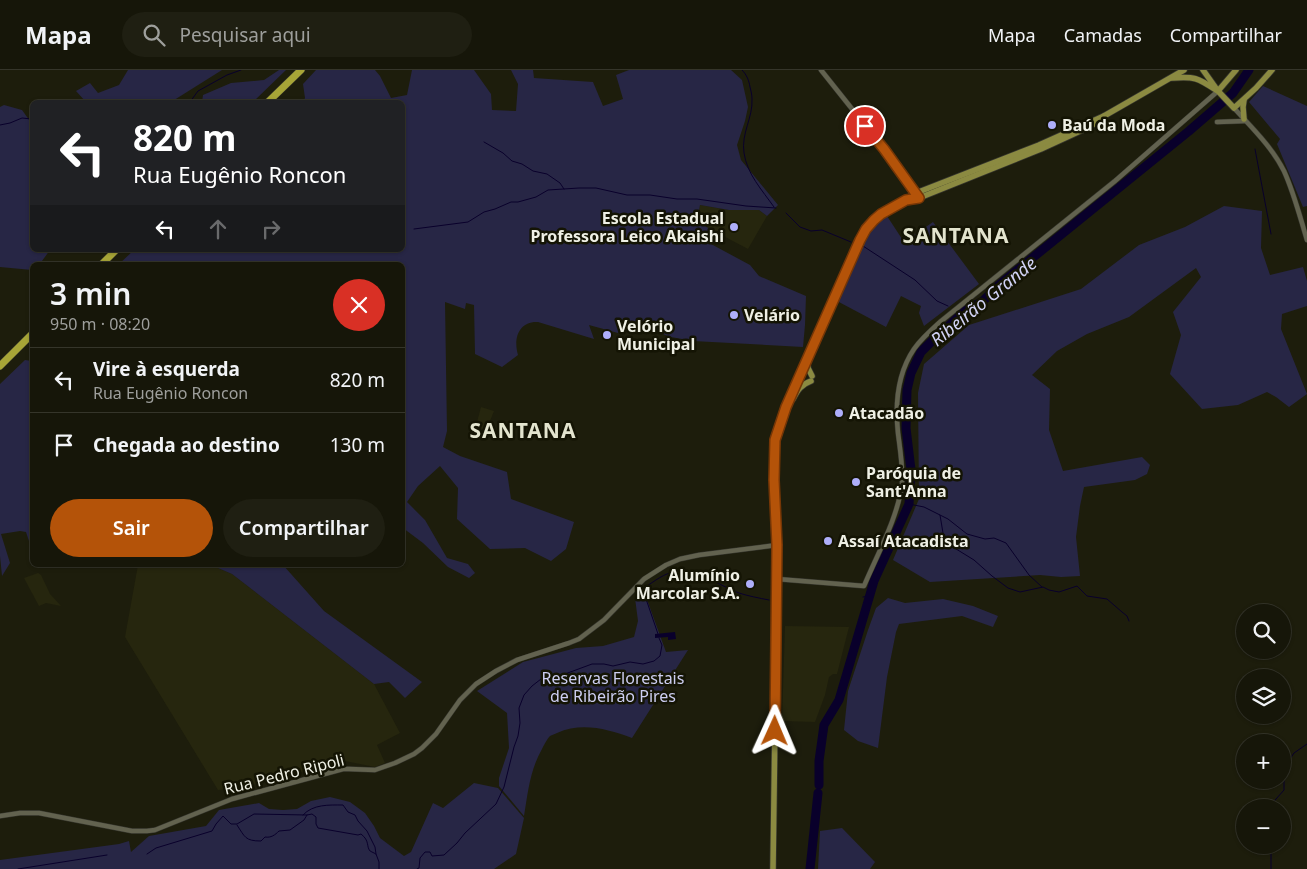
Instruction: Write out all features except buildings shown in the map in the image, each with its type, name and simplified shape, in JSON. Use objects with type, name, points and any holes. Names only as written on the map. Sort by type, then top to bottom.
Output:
[{"type":"highway","points":[[270,100],[301,70]]},
{"type":"highway","points":[[104,262],[114,252]]},
{"type":"highway","points":[[0,366],[30,336]]},
{"type":"main road","points":[[773,869],[777,579],[774,480],[775,440],[786,407],[860,240],[874,220],[906,200],[1060,141],[1091,126],[1104,116],[1184,70]]},
{"type":"main road","points":[[1202,70],[1234,108],[1272,70]]},
{"type":"main road","points":[[1220,93],[1236,70]]},
{"type":"main road","points":[[1169,78],[1197,78],[1220,93]]},
{"type":"main road","points":[[1244,100],[1243,112],[1245,120]]},
{"type":"main road","points":[[786,407],[790,404],[802,384],[812,379],[807,359]]},
{"type":"street","points":[[821,70],[884,149],[918,196]]},
{"type":"street","points":[[777,579],[864,586],[899,500],[902,481],[896,405],[903,372],[915,347],[940,322],[1094,199],[1220,93]]},
{"type":"street","points":[[1234,108],[1269,147],[1284,171],[1307,240]]},
{"type":"street","points":[[1216,122],[1245,120]]},
{"type":"street","name":"Rua Pedro Ripoli","points":[[0,816],[38,813],[147,831],[170,824],[232,799],[290,783],[349,769],[375,770],[384,768],[414,754],[430,741],[460,700],[476,684],[518,660],[579,639],[604,620],[644,579],[666,565],[680,559],[699,555],[777,545]]},
{"type":"shaded area","name":"Escola Estadual Professora Leico Akaishi","points":[[700,205],[729,210],[759,210],[767,216],[748,249],[697,222]]},
{"type":"shaded area","points":[[481,407],[494,411],[486,431],[477,422]]},
{"type":"shaded area","points":[[138,567],[216,567],[232,574],[374,684],[400,733],[377,745],[385,763],[375,767],[345,761],[246,786],[218,790],[125,637]]},
{"type":"shaded area","points":[[38,573],[41,575],[50,594],[61,606],[46,603],[39,606],[24,578]]},
{"type":"shaded area","points":[[785,626],[849,627],[837,674],[829,677],[825,695],[815,722],[782,721]]},
{"type":"shaded area","points":[[675,632],[676,639],[668,640],[668,637],[655,638],[655,634]]},
{"type":"green space","points":[[128,70],[222,70],[174,100],[84,100],[76,91],[90,83],[98,93],[119,85]]},
{"type":"green space","points":[[279,70],[286,70],[255,100],[202,100],[203,95],[231,83],[264,80]]},
{"type":"green space","points":[[316,70],[375,70],[391,98],[407,95],[412,70],[474,70],[491,94],[492,110],[516,111],[518,84],[511,70],[533,70],[534,78],[593,82],[603,106],[623,99],[616,75],[629,70],[731,70],[742,80],[748,107],[737,145],[741,160],[778,205],[767,216],[759,210],[729,210],[700,205],[697,222],[716,232],[711,244],[750,265],[759,276],[806,296],[803,347],[693,341],[671,337],[623,319],[618,333],[589,325],[594,339],[538,322],[531,322],[522,328],[517,337],[518,355],[502,367],[475,354],[474,305],[466,303],[465,309],[445,302],[447,431],[443,447],[460,456],[507,472],[511,499],[574,522],[566,549],[551,561],[525,548],[490,549],[457,519],[458,488],[440,466],[418,486],[407,502],[425,520],[447,558],[468,564],[475,573],[469,578],[448,567],[423,543],[405,530],[405,262],[121,262],[132,252],[405,252],[405,100],[304,100],[303,84]]},
{"type":"green space","points":[[1263,86],[1307,106],[1307,206],[1303,207],[1277,144],[1280,139],[1249,102]]},
{"type":"green space","points":[[4,105],[22,110],[30,121],[30,252],[49,252],[41,262],[30,262],[30,270],[0,267],[0,107]]},
{"type":"green space","points":[[1224,206],[1262,211],[1261,248],[1270,275],[1303,267],[1307,281],[1307,306],[1282,314],[1281,329],[1307,394],[1289,407],[1267,392],[1238,405],[1202,409],[1170,374],[1181,335],[1173,312],[1201,277],[1196,268],[1129,317],[1087,334],[1057,351],[1032,375],[1050,389],[1049,430],[1063,471],[1142,457],[1150,465],[1147,474],[1135,480],[1084,487],[1076,537],[1080,576],[1040,575],[930,582],[893,560],[919,499],[918,393],[924,364],[969,325],[1081,289],[1139,245],[1185,227]]},
{"type":"green space","points":[[887,216],[904,242],[933,222],[979,284],[924,326],[919,313],[921,306],[901,296],[886,327],[837,301],[871,229],[878,221]]},
{"type":"green space","points":[[25,360],[30,361],[30,541],[26,532],[1,534],[10,563],[2,576],[0,556],[0,384]]},
{"type":"green space","points":[[216,567],[285,567],[324,611],[422,682],[405,698],[389,682],[374,684],[232,574]]},
{"type":"green space","name":"Reservas Florestais de Ribeirão Pires","points":[[642,586],[666,652],[688,650],[632,738],[613,732],[585,727],[566,730],[550,736],[535,765],[530,781],[524,816],[499,786],[499,778],[509,748],[507,713],[477,691],[523,662],[576,648],[603,646],[634,637],[638,621],[635,598]]},
{"type":"green space","points":[[888,598],[905,603],[943,599],[973,606],[998,616],[993,627],[962,616],[899,624],[887,677],[878,748],[858,741],[844,730],[848,691],[868,630],[876,608]]},
{"type":"green space","points":[[474,783],[498,788],[524,818],[516,854],[494,869],[0,869],[0,860],[119,844],[129,841],[131,852],[149,836],[206,826],[219,810],[259,803],[269,809],[297,809],[311,801],[330,797],[350,802],[365,813],[380,838],[404,856],[411,852],[433,803],[443,808]]},
{"type":"green space","points":[[842,828],[875,862],[870,869],[818,869],[820,831]]},
{"type":"waterway","points":[[191,100],[198,91],[227,75],[241,70]]},
{"type":"waterway","points":[[742,70],[748,80],[752,98],[751,113],[744,139],[744,153],[748,168],[774,207]]},
{"type":"waterway","name":"Ribeirão Grande","points":[[819,785],[819,761],[824,725],[839,700],[874,581],[909,504],[911,470],[906,428],[907,390],[911,373],[921,352],[965,311],[983,301],[999,285],[1189,131],[1233,93],[1249,70]]},
{"type":"waterway","points":[[0,125],[22,118],[30,119]]},
{"type":"waterway","points":[[484,142],[503,153],[512,161],[522,164],[533,171],[547,174],[560,183],[564,189]]},
{"type":"waterway","points":[[1255,149],[1271,234]]},
{"type":"waterway","points":[[414,229],[468,222],[484,212],[511,202],[536,197],[548,190],[579,188],[596,188],[627,195],[697,199],[776,208]]},
{"type":"waterway","points":[[786,213],[800,227],[811,231],[822,230],[851,242]]},
{"type":"waterway","points":[[863,246],[915,280],[937,301],[948,306]]},
{"type":"waterway","points":[[909,504],[924,507],[940,515],[943,533],[948,544],[974,560],[1008,588],[1020,592],[1043,587],[1059,592],[1077,586],[1087,596],[1107,599],[1127,616],[1129,621]]},
{"type":"waterway","points":[[940,515],[967,534],[985,539],[994,538],[1006,543],[1029,575],[1042,587]]},
{"type":"waterway","points":[[658,634],[644,593],[645,587],[672,572],[693,574],[739,593],[769,600]]},
{"type":"waterway","name":"Ribeirão Grande","points":[[863,597],[869,596]]},
{"type":"waterway","points":[[417,869],[419,868],[420,858],[425,852],[430,852],[432,856],[444,855],[496,804],[504,787],[518,736],[520,723],[519,708],[524,695],[532,686],[541,679],[565,674],[592,664],[613,666],[630,662],[643,664],[654,661],[660,656],[662,645],[659,638]]},
{"type":"waterway","points":[[1276,799],[1284,790],[1284,768],[1294,753],[1307,744]]},
{"type":"waterway","name":"Ribeirão Grande","points":[[810,869],[818,793]]},
{"type":"waterway","points":[[303,815],[316,807],[343,805],[348,812],[355,815],[367,831],[375,847],[376,854]]},
{"type":"waterway","points":[[147,854],[156,848],[212,831],[223,816],[231,824],[237,824],[254,814],[312,814],[316,817],[318,828],[361,834],[366,839],[370,851],[376,854],[379,869]]},
{"type":"waterway","points":[[237,825],[246,838],[261,841],[265,837],[273,836],[279,831],[290,830],[304,820],[307,815]]},
{"type":"waterway","points":[[1271,854],[1271,869]]},
{"type":"waterway","points":[[18,869],[107,855]]},
{"type":"place","name":"Baú da Moda","points":[[1052,125]]},
{"type":"place","name":"Escola Estadual Professora Leico Akaishi","points":[[734,227]]},
{"type":"place","name":"Velário","points":[[734,315]]},
{"type":"place","name":"Velório Municipal","points":[[607,335]]},
{"type":"place","name":"Atacadão","points":[[839,413]]},
{"type":"place","name":"Paróquia de Sant'Anna","points":[[856,482]]},
{"type":"place","name":"Assaí Atacadista","points":[[828,541]]},
{"type":"place","name":"Alumínio Marcolar S.A.","points":[[750,584]]},
{"type":"district","name":"SANTANA","points":[[956,235]]},
{"type":"district","name":"SANTANA","points":[[523,430]]},
{"type":"route","points":[[775,731],[777,545],[774,480],[777,431],[818,333],[866,229],[881,214],[895,205],[906,200],[919,198],[865,126]]}]
